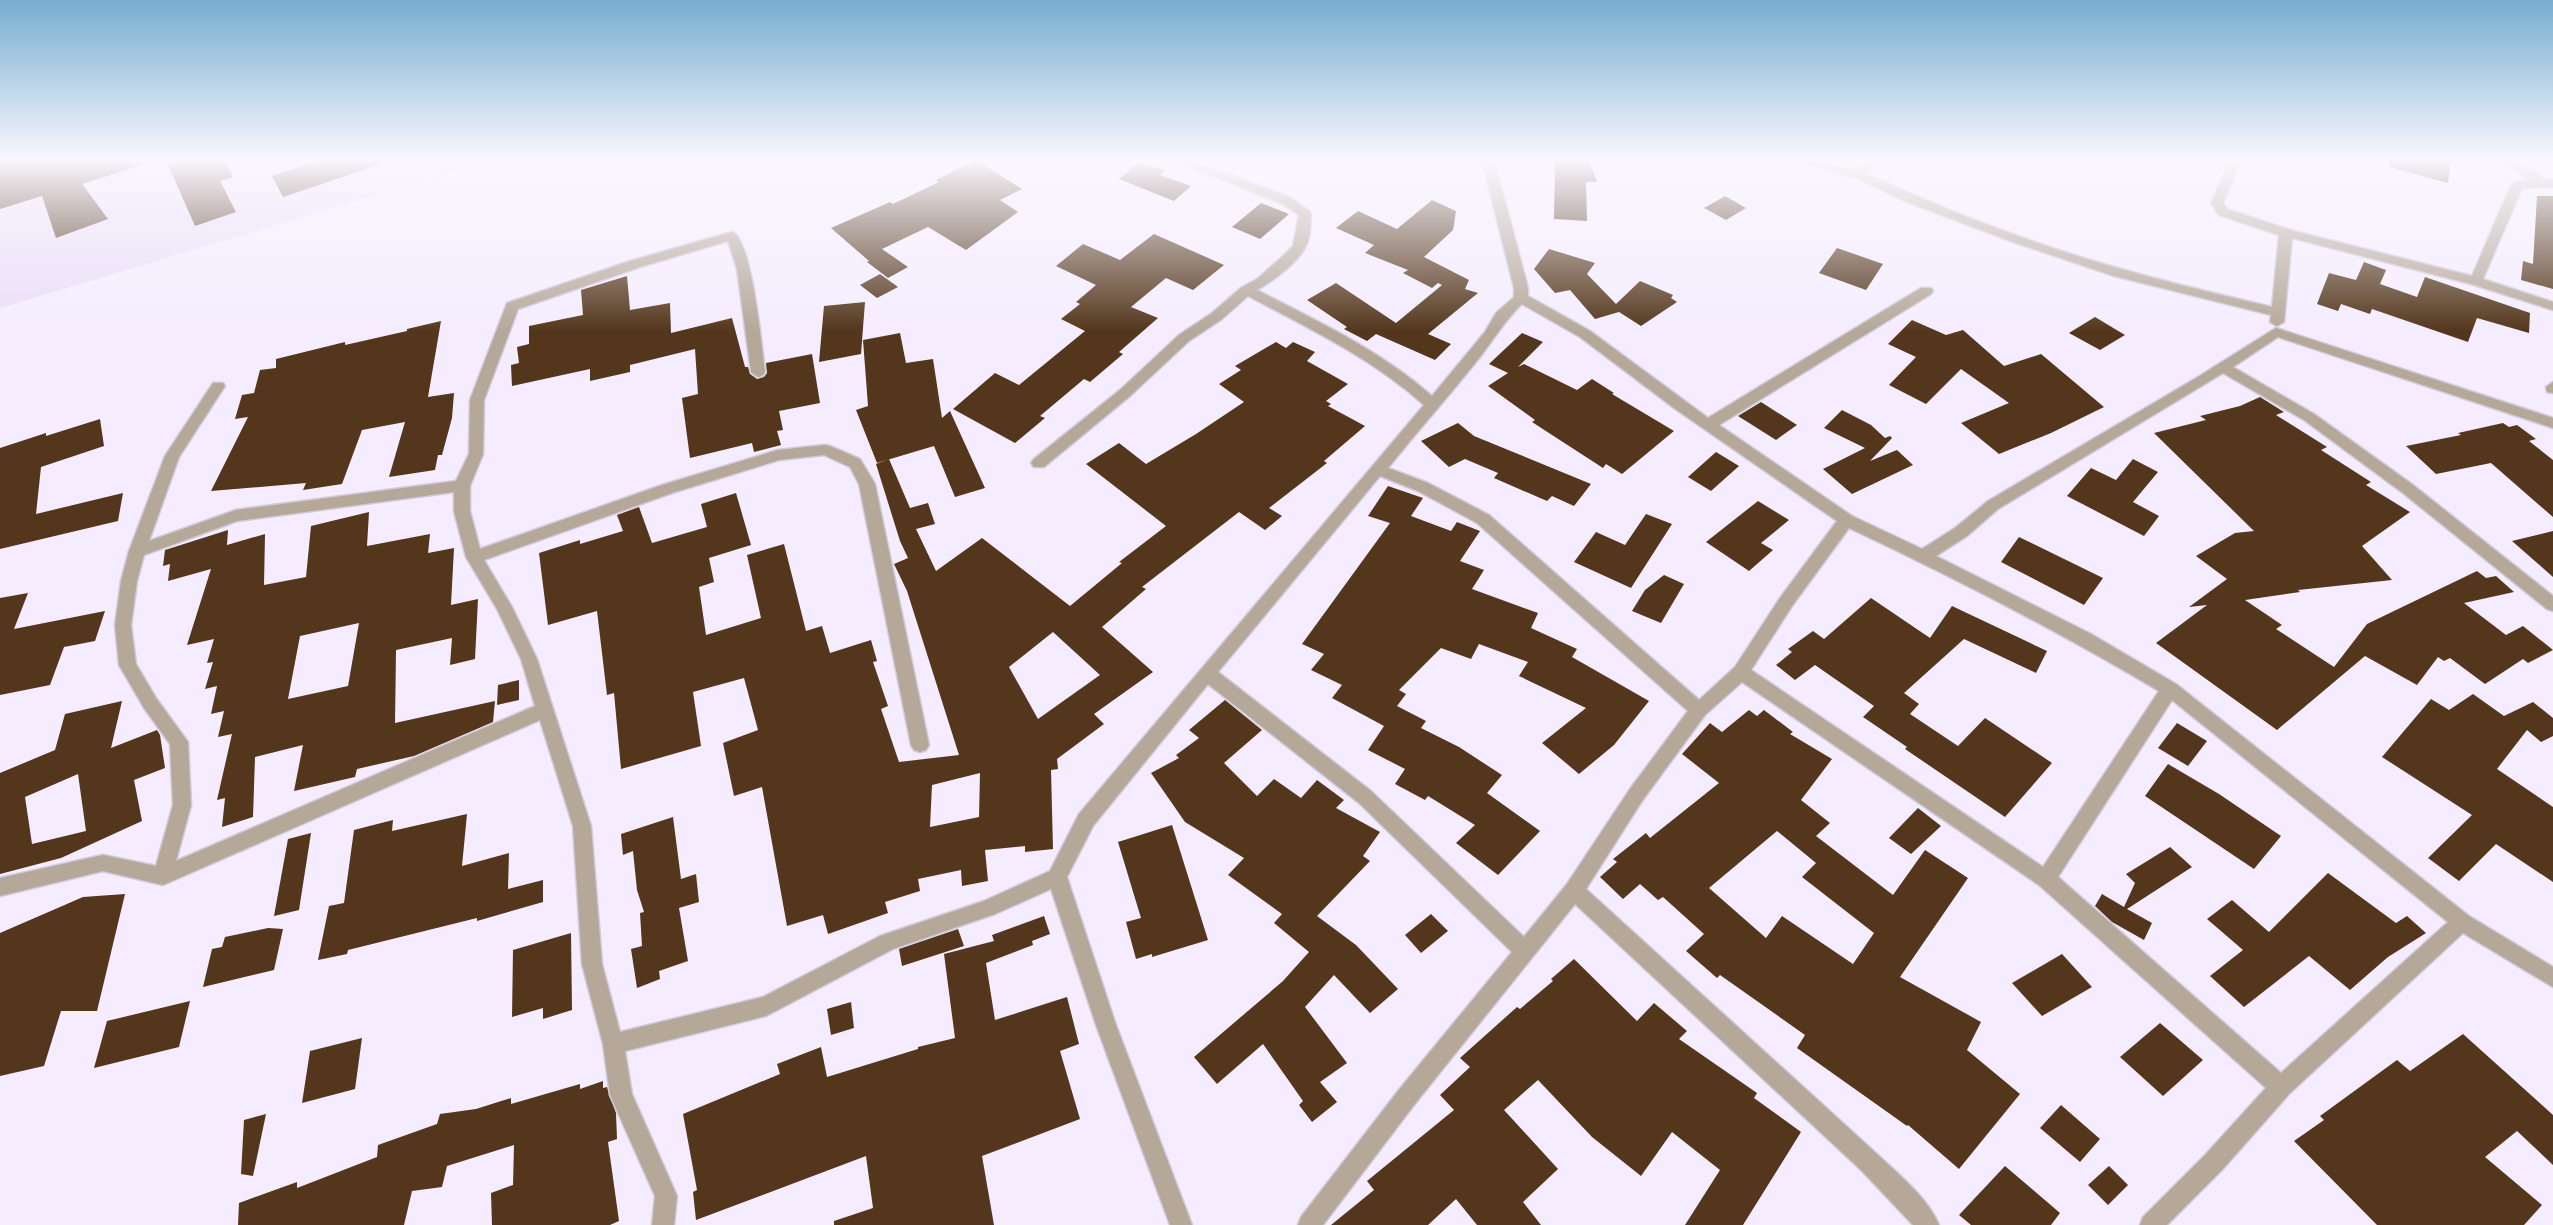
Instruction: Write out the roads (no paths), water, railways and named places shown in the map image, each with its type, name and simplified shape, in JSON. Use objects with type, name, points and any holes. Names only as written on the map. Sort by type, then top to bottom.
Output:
[{"type":"street","points":[[1040,463],[1125,393],[1184,338],[1217,316],[1247,290],[1262,282],[1299,247],[1305,217]]},
{"type":"street","points":[[614,1044],[766,1006],[887,942],[988,908],[1057,876],[1086,820],[1268,599],[1433,405],[1491,334],[1501,316],[1521,298],[1521,288],[1503,217]]},
{"type":"street","points":[[1960,217],[2119,273],[2278,313]]},
{"type":"street","points":[[2238,217],[2286,233],[2476,281],[2553,306]]},
{"type":"street","points":[[2476,281],[2503,217]]},
{"type":"street","points":[[2276,332],[2286,233]]},
{"type":"street","points":[[663,1225],[666,1196],[621,1095],[614,1044],[592,964],[582,826],[529,659],[504,607],[474,556],[462,511],[462,486],[476,454],[477,400],[512,306],[635,264],[732,236],[744,269],[758,372]]},
{"type":"street","points":[[1247,290],[1316,326],[1402,377],[1433,405]]},
{"type":"street","points":[[1708,425],[1926,291]]},
{"type":"street","points":[[1521,298],[1585,334],[1708,425],[1846,520],[1923,556],[2085,639],[2170,689],[2462,922],[2553,978]]},
{"type":"street","points":[[1923,556],[1961,532],[1993,505],[2223,367],[2276,332]]},
{"type":"street","points":[[2276,332],[2553,423]]},
{"type":"street","points":[[2223,367],[2308,417],[2408,489],[2553,604]]},
{"type":"street","points":[[163,876],[182,805],[179,742],[150,703],[128,665],[123,625],[129,581],[137,551],[172,456],[218,387]]},
{"type":"street","points":[[474,556],[667,489],[778,455],[825,450],[855,463],[867,484],[920,745]]},
{"type":"street","points":[[1379,470],[1423,487],[1482,519],[1699,710]]},
{"type":"street","points":[[137,551],[236,516],[462,486]]},
{"type":"street","points":[[1309,1225],[1406,1098],[1574,890],[1636,795],[1699,710],[1741,672],[1786,602],[1846,520]]},
{"type":"street","points":[[1741,672],[2046,879],[2280,1087]]},
{"type":"street","points":[[1208,674],[1365,797],[1524,951]]},
{"type":"street","points":[[2046,879],[2170,689]]},
{"type":"street","points":[[0,887],[103,863],[163,876],[545,710]]},
{"type":"street","points":[[1057,876],[1106,1025],[1181,1225]]},
{"type":"street","points":[[1574,890],[1652,966],[1731,1034],[1835,1130],[1908,1200],[1928,1225]]},
{"type":"street","points":[[2151,1225],[2214,1162],[2280,1087],[2462,922]]}]
